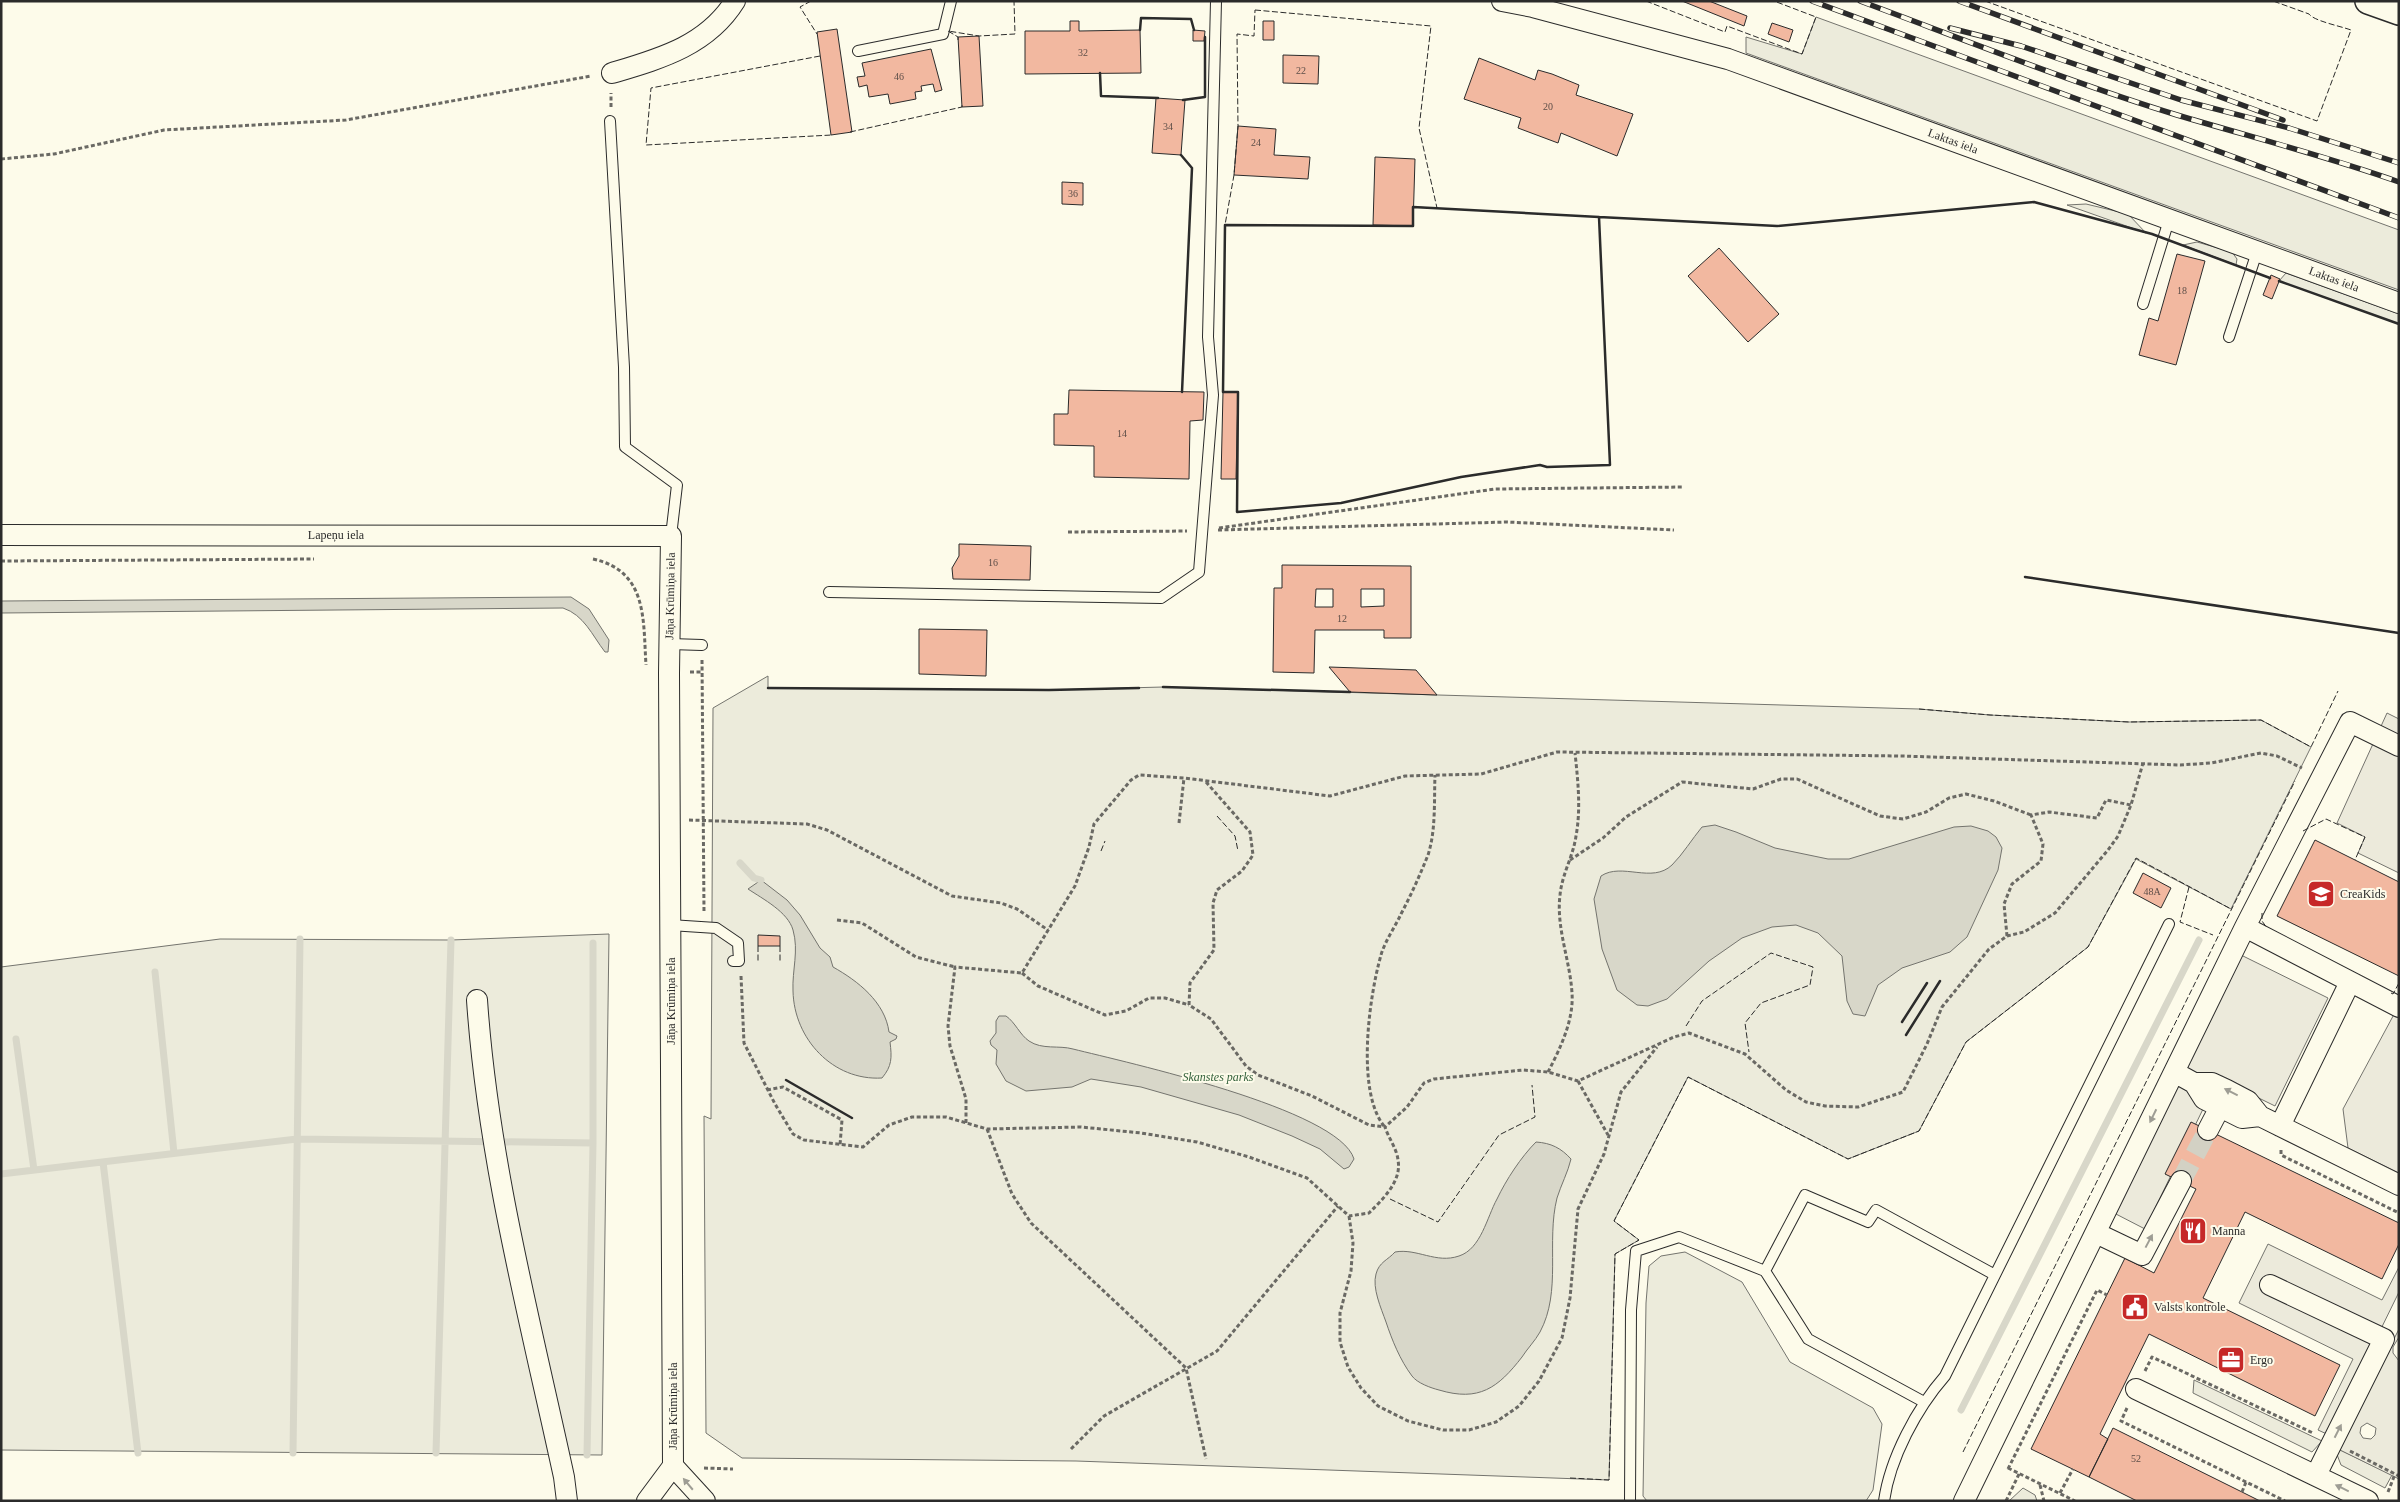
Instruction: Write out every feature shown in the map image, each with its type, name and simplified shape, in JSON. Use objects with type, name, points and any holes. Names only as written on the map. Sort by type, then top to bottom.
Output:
[{"type":"street","points":[[612,73],[665,57],[699,40],[728,11],[735,1]]},
{"type":"street","name":"Laktas iela","points":[[1502,1],[1728,60],[2399,303]]},
{"type":"street","points":[[2368,1],[2399,12]]},
{"type":"street","name":"Lapeņu iela","points":[[1,536],[671,536]]},
{"type":"street","name":"Jāņa Krūmiņa iela","points":[[647,1501],[673,1466],[670,925],[671,536]]},
{"type":"street","points":[[1964,1501],[2245,927],[2350,722],[2399,746]]},
{"type":"street","points":[[2245,927],[2399,1007]]},
{"type":"street","points":[[2280,1126],[2350,982]]},
{"type":"street","points":[[477,1000],[480,1049],[497,1164],[564,1477],[567,1501]]},
{"type":"street","points":[[2174,1072],[2194,1083],[2212,1083],[2227,1090],[2248,1101],[2260,1116],[2399,1185]]},
{"type":"street","points":[[2194,1083],[2204,1099],[2242,1118],[2260,1116]]},
{"type":"street","points":[[2208,1130],[2220,1107]]},
{"type":"street","points":[[2096,1233],[2142,1255],[2181,1182]]},
{"type":"street","points":[[2270,1285],[2384,1339],[2316,1475]]},
{"type":"street","points":[[2136,1389],[2368,1501]]},
{"type":"street","name":"Jāņa Krūmiņa iela","points":[[673,1466],[705,1501]]},
{"type":"lane","points":[[858,51],[943,34],[950,1]]},
{"type":"lane","points":[[829,592],[1161,598],[1199,572],[1204,530],[1213,396],[1208,337],[1216,1]]},
{"type":"lane","points":[[610,121],[624,367],[625,447],[676,485],[671,536]]},
{"type":"lane","points":[[2143,304],[2169,220]]},
{"type":"lane","points":[[2229,337],[2258,252]]},
{"type":"lane","points":[[670,644],[702,644]]},
{"type":"lane","points":[[1884,1501],[1892,1466],[1924,1402],[1945,1376],[2169,924]]},
{"type":"lane","points":[[670,925],[716,928],[738,943],[736,961]]},
{"type":"lane","points":[[1764,1271],[1805,1195],[1868,1222],[1876,1210],[1995,1275]]},
{"type":"lane","points":[[1630,1501],[1632,1310],[1636,1251],[1679,1237],[1764,1271],[1808,1339],[1924,1402]]},
{"type":"path","points":[[1,159],[54,154],[164,130],[346,120],[612,73],[610,121]]},
{"type":"path","points":[[1204,530],[1495,489],[1684,487]]},
{"type":"path","points":[[1068,532],[1507,522],[1674,530]]},
{"type":"path","points":[[590,558],[614,567],[628,579],[637,592],[642,605],[646,673]]},
{"type":"path","points":[[1,561],[320,559]]},
{"type":"path","points":[[702,644],[704,927]]},
{"type":"path","points":[[1022,973],[1075,886],[1089,847],[1094,824],[1102,812],[1131,780],[1139,775],[1184,778],[1330,796],[1405,776],[1480,774],[1557,752],[1901,756],[2180,765],[2211,763],[2261,753],[2276,756],[2322,778]]},
{"type":"path","points":[[1548,1072],[1558,1052],[1570,1018],[1573,994],[1559,912],[1561,887],[1576,836],[1579,792],[1575,753]]},
{"type":"path","points":[[837,920],[862,923],[916,958],[955,967],[1022,973],[1046,990],[1105,1015],[1126,1011],[1149,998],[1165,998],[1189,1005],[1211,1019],[1246,1066],[1258,1075],[1312,1096],[1369,1125],[1384,1127],[1407,1107],[1424,1083],[1434,1078],[1523,1070],[1548,1072],[1578,1081],[1658,1046],[1674,1037],[1689,1033],[1745,1054],[1786,1090],[1806,1102],[1825,1106],[1858,1107],[1884,1100],[1903,1092],[1927,1044],[1942,1007],[1989,950],[2007,936],[2024,932],[2055,913],[2113,842],[2131,805],[2143,763]]},
{"type":"path","points":[[1349,1216],[1369,1213],[1384,1197],[1399,1174],[1398,1158],[1384,1127],[1375,1115],[1366,1036],[1382,955],[1408,901],[1428,853],[1432,829],[1434,775]]},
{"type":"path","points":[[1179,823],[1184,778]]},
{"type":"path","points":[[1570,860],[1602,838],[1626,817],[1682,782],[1753,790],[1781,778],[1797,779],[1880,816],[1903,818],[1926,812],[1949,798],[1966,794],[1994,800],[2030,815],[2048,812],[2097,818],[2106,800],[2131,805]]},
{"type":"path","points":[[1189,1005],[1190,983],[1214,950],[1213,903],[1217,890],[1242,870],[1253,855],[1250,832],[1206,782]]},
{"type":"path","points":[[2007,936],[2004,904],[2012,884],[2041,861],[2043,844],[2030,815]]},
{"type":"path","points":[[703,820],[807,824],[828,830],[952,896],[1001,903],[1017,908],[1048,930]]},
{"type":"path","points":[[736,961],[744,1043],[767,1090],[793,1134],[804,1140],[863,1147],[890,1126],[912,1117],[946,1117],[987,1129],[1080,1127],[1141,1133],[1197,1142],[1249,1157],[1307,1178],[1349,1216],[1353,1243],[1352,1262],[1340,1323],[1340,1342],[1348,1367],[1361,1388],[1378,1406],[1408,1421],[1443,1430],[1469,1430],[1496,1422],[1519,1406],[1539,1382],[1562,1338],[1570,1298],[1578,1209],[1604,1154],[1621,1092],[1658,1046]]},
{"type":"path","points":[[955,967],[949,1033],[950,1046],[966,1099],[966,1123]]},
{"type":"path","points":[[1578,1081],[1608,1136]]},
{"type":"path","points":[[767,1090],[783,1087],[842,1120],[840,1145]]},
{"type":"path","points":[[987,1129],[1012,1194],[1031,1223],[1186,1368],[1206,1460]]},
{"type":"path","points":[[1071,1449],[1104,1416],[1217,1352],[1338,1206]]},
{"type":"path","points":[[2008,1469],[2097,1290],[2106,1295]]},
{"type":"path","points":[[2285,1501],[2121,1421],[2152,1357],[2332,1442],[2397,1475],[2388,1490],[2388,1495]]},
{"type":"path","points":[[2060,1494],[2072,1469]]},
{"type":"path","points":[[2006,1501],[2018,1473],[2075,1501]]},
{"type":"path","points":[[2242,1492],[2246,1482]]},
{"type":"path","points":[[2040,1484],[2044,1501]]},
{"type":"green space","points":[[1816,17],[2399,230],[2399,290],[1746,53],[1746,37],[1802,54]]},
{"type":"green space","points":[[2086,204],[2128,214],[2146,233],[2067,205]]},
{"type":"green space","points":[[2197,242],[2232,252],[2237,259],[2236,265],[2183,245]]},
{"type":"green space","points":[[2286,273],[2399,314],[2399,324],[2279,281]]},
{"type":"green space","name":"Skanstes parks","points":[[768,676],[768,688],[1049,690],[1163,687],[1919,709],[1990,715],[2129,722],[2261,720],[2311,747],[2231,909],[2136,859],[2088,947],[1966,1042],[1919,1131],[1848,1159],[1688,1077],[1614,1221],[1639,1240],[1615,1254],[1609,1480],[1076,1461],[742,1458],[706,1433],[704,1116],[711,1119],[713,708]]},
{"type":"green space","points":[[609,934],[602,1455],[1,1450],[1,967],[220,939],[451,940]]},
{"type":"green space","points":[[1685,1252],[1742,1282],[1790,1362],[1873,1408],[1882,1424],[1873,1490],[1866,1501],[1647,1501],[1643,1496],[1646,1303],[1649,1266],[1661,1256]]},
{"type":"green space","points":[[2194,1380],[2322,1441],[2312,1452],[2193,1393]]},
{"type":"green space","points":[[2338,1449],[2392,1475],[2385,1488],[2341,1465],[2336,1452]]},
{"type":"green space","points":[[2023,1488],[2035,1495],[2037,1501],[2009,1501]]},
{"type":"shaded area","points":[[571,597],[589,609],[609,640],[608,652],[605,652],[592,632],[577,615],[563,608],[1,613],[1,601]]},
{"type":"shaded area","points":[[2387,713],[2399,719],[2399,873],[2358,853],[2365,837],[2337,823]]},
{"type":"shaded area","points":[[1715,825],[1775,848],[1828,859],[1849,859],[1954,827],[1971,826],[1988,831],[1996,837],[2002,848],[1998,870],[1967,937],[1950,952],[1902,968],[1878,985],[1865,1016],[1853,1014],[1847,1001],[1842,956],[1818,933],[1796,925],[1772,927],[1742,938],[1709,961],[1667,999],[1648,1006],[1637,1005],[1617,990],[1602,949],[1594,899],[1601,876],[1609,872],[1618,871],[1655,873],[1664,870],[1676,861],[1702,827]]},
{"type":"shaded area","points":[[761,880],[787,900],[800,915],[820,948],[830,957],[833,967],[861,986],[882,1011],[889,1032],[897,1036],[896,1039],[890,1042],[891,1061],[888,1070],[882,1078],[864,1077],[848,1072],[819,1054],[809,1040],[800,1025],[795,1009],[793,983],[795,938],[793,930],[781,912],[748,889]]},
{"type":"shaded area","points":[[2241,955],[2328,998],[2275,1106],[2218,1078],[2145,1229],[2114,1213]]},
{"type":"shaded area","points":[[2399,1005],[2399,1173],[2348,1148],[2343,1109]]},
{"type":"shaded area","points":[[999,1016],[1006,1016],[1034,1044],[1068,1048],[1181,1076],[1272,1106],[1311,1123],[1340,1140],[1354,1159],[1349,1167],[1344,1169],[1320,1149],[1292,1136],[1239,1115],[1141,1087],[1091,1079],[1072,1087],[1026,1091],[1006,1081],[996,1064],[997,1050],[991,1045],[990,1041],[996,1033],[996,1021]]},
{"type":"shaded area","points":[[1536,1142],[1555,1147],[1571,1159],[1557,1198],[1554,1215],[1550,1300],[1547,1316],[1540,1332],[1505,1377],[1487,1390],[1465,1394],[1453,1393],[1424,1385],[1412,1376],[1394,1343],[1376,1292],[1375,1280],[1377,1270],[1395,1252],[1403,1251],[1451,1258],[1467,1252],[1478,1240],[1509,1177]]},
{"type":"shaded area","points":[[2268,1244],[2382,1300],[2399,1267],[2399,1292],[2329,1435],[2318,1430],[2353,1359],[2239,1303]]},
{"type":"shaded area","points":[[2399,1329],[2399,1337],[2393,1347],[2393,1353],[2399,1361],[2399,1479],[2338,1449]],"holes":[[[2367,1423],[2376,1428],[2375,1435],[2371,1439],[2363,1438],[2360,1433],[2361,1427]]]},
{"type":"building","points":[[1682,1],[1709,1],[1747,16],[1744,26]]},
{"type":"building","points":[[1070,21],[1079,21],[1079,31],[1140,30],[1141,73],[1025,74],[1025,31],[1070,31]]},
{"type":"building","points":[[1263,21],[1274,21],[1274,40],[1263,40]]},
{"type":"building","points":[[1772,23],[1793,30],[1789,42],[1768,34]]},
{"type":"building","points":[[837,29],[852,132],[831,135],[817,32]]},
{"type":"building","points":[[1193,30],[1205,31],[1204,41],[1193,41]]},
{"type":"building","points":[[979,36],[983,106],[962,107],[958,37]]},
{"type":"building","points":[[931,49],[942,90],[935,92],[933,84],[921,86],[922,91],[915,92],[916,99],[890,104],[888,94],[869,97],[867,85],[859,87],[857,77],[865,76],[862,63]]},
{"type":"building","points":[[1283,55],[1319,56],[1318,84],[1283,83]]},
{"type":"building","points":[[1479,58],[1535,80],[1538,70],[1552,74],[1579,85],[1576,95],[1633,114],[1617,156],[1561,133],[1558,143],[1518,128],[1521,118],[1464,99]]},
{"type":"building","points":[[1156,98],[1185,100],[1181,155],[1152,153]]},
{"type":"building","points":[[1238,126],[1276,129],[1274,155],[1310,157],[1308,179],[1234,175]]},
{"type":"building","points":[[1375,157],[1415,159],[1413,226],[1373,225]]},
{"type":"building","points":[[1062,182],[1083,183],[1083,205],[1062,204]]},
{"type":"building","points":[[1719,248],[1779,314],[1748,342],[1688,276]]},
{"type":"building","points":[[2177,254],[2205,261],[2176,365],[2139,355],[2149,318],[2158,321]]},
{"type":"building","points":[[2271,275],[2280,279],[2272,299],[2263,295]]},
{"type":"building","points":[[1069,390],[1204,392],[1203,420],[1190,421],[1189,479],[1094,477],[1094,446],[1054,445],[1054,414],[1068,414]]},
{"type":"building","points":[[1223,392],[1238,392],[1236,479],[1221,479]]},
{"type":"building","points":[[959,544],[1031,546],[1030,580],[953,579],[952,568],[959,556]]},
{"type":"building","points":[[1282,565],[1411,566],[1411,638],[1384,638],[1384,630],[1315,630],[1314,673],[1273,672],[1274,588],[1282,588]],"holes":[[[1316,589],[1333,589],[1333,607],[1315,607]],[[1361,589],[1384,589],[1384,606],[1361,607]]]},
{"type":"building","points":[[919,629],[987,630],[986,676],[919,674]]},
{"type":"building","points":[[1329,667],[1416,670],[1437,695],[1350,692]]},
{"type":"building","points":[[2315,840],[2399,882],[2399,976],[2277,916]]},
{"type":"building","points":[[2143,873],[2171,888],[2161,908],[2133,893]]},
{"type":"building","points":[[758,935],[780,936],[780,946],[758,946]]},
{"type":"building","points":[[2191,1122],[2399,1223],[2399,1244],[2382,1279],[2245,1212],[2203,1298],[2340,1365],[2315,1416],[2149,1334],[2100,1434],[2108,1439],[2089,1477],[2031,1449],[2125,1258],[2154,1273],[2196,1189],[2165,1174]]},
{"type":"building","points":[[2113,1428],[2260,1501],[2137,1501],[2089,1477]]},
{"type":"waterway","points":[[740,863],[754,878],[761,880]]},
{"type":"waterway","points":[[293,1453],[300,939]]},
{"type":"waterway","points":[[436,1453],[451,940]]},
{"type":"waterway","points":[[1961,1410],[2199,940]]},
{"type":"waterway","points":[[587,1455],[593,1143],[593,943]]},
{"type":"waterway","points":[[155,972],[174,1153]]},
{"type":"waterway","points":[[16,1039],[34,1170]]},
{"type":"waterway","points":[[1,1174],[297,1139],[593,1143]]},
{"type":"waterway","points":[[103,1162],[138,1453]]},
{"type":"tunnel","points":[[2181,1181],[2208,1130]]},
{"type":"railway","points":[[1812,1],[2399,218]]},
{"type":"railway","points":[[1860,1],[2097,89],[2399,182]]},
{"type":"railway","points":[[1959,1],[2283,120]]},
{"type":"railway","points":[[1950,28],[2021,46],[2181,100],[2289,128],[2399,163]]},
{"type":"fence","points":[[811,1],[800,7],[817,34]]},
{"type":"fence","points":[[958,40],[958,37],[948,31],[979,36],[1015,34],[1014,1]]},
{"type":"fence","points":[[1646,1],[1725,32],[1727,26],[1802,54],[1816,17],[1774,1]]},
{"type":"fence","points":[[1985,1],[2317,121],[2351,30],[2322,21],[2309,14],[2273,1]]},
{"type":"fence","points":[[1255,10],[1431,26],[1419,128],[1437,208],[1413,207],[1413,226],[1225,225],[1234,175],[1238,126],[1237,34],[1254,36],[1255,10]]},
{"type":"fence","points":[[820,56],[651,88],[646,145],[832,135]]},
{"type":"fence","points":[[850,132],[962,107],[962,105]]},
{"type":"fence","points":[[1919,709],[1990,715],[2129,722],[2261,720],[2311,747],[2338,691]]},
{"type":"fence","points":[[1963,1452],[2295,781]]},
{"type":"fence","points":[[1217,816],[1235,836],[1238,851]]},
{"type":"fence","points":[[2303,831],[2326,819],[2365,837],[2355,860]]},
{"type":"fence","points":[[1101,851],[1105,841]]},
{"type":"fence","points":[[1570,1478],[1609,1480],[1615,1254],[1639,1240],[1614,1221],[1688,1077],[1848,1159],[1919,1131],[1966,1042],[2088,947],[2136,858],[2231,909]]},
{"type":"fence","points":[[2189,887],[2180,922],[2213,935]]},
{"type":"fence","points":[[2262,913],[2262,921],[2267,928]]},
{"type":"fence","points":[[758,946],[758,961]]},
{"type":"fence","points":[[780,946],[780,962]]},
{"type":"fence","points":[[1686,1026],[1702,1001],[1771,953],[1813,967],[1810,985],[1761,1003],[1745,1023],[1749,1052]]},
{"type":"fence","points":[[2391,993],[2393,994],[2399,983]]},
{"type":"fence","points":[[1390,1199],[1438,1222],[1499,1135],[1535,1117],[1532,1085]]},
{"type":"wall","points":[[1140,30],[1141,18],[1191,19],[1194,30]]},
{"type":"wall","points":[[1183,100],[1205,97],[1205,37]]},
{"type":"wall","points":[[1100,73],[1101,96],[1158,98]]},
{"type":"wall","points":[[1181,155],[1192,168],[1182,392]]},
{"type":"wall","points":[[1599,217],[1777,226],[2034,202],[2152,234],[2270,278]]},
{"type":"wall","points":[[1413,207],[1599,217],[1610,465],[1547,467],[1540,465],[1461,477],[1341,503],[1237,512],[1238,392],[1223,392],[1225,225],[1413,226],[1413,207]]},
{"type":"wall","points":[[2279,281],[2399,324]]},
{"type":"wall","points":[[2025,577],[2399,633]]},
{"type":"wall","points":[[1163,687],[1350,692]]},
{"type":"wall","points":[[768,688],[1049,690],[1139,688]]},
{"type":"wall","points":[[1906,1035],[1940,981]]},
{"type":"wall","points":[[1902,1022],[1927,983]]},
{"type":"wall","points":[[786,1080],[852,1118]]},
{"type":"place","name":"CreaKids","points":[[2321,894]]},
{"type":"place","name":"Manna","points":[[2193,1231]]},
{"type":"place","name":"Valsts kontrole","points":[[2135,1307]]},
{"type":"place","name":"Ergo","points":[[2231,1360]]}]
